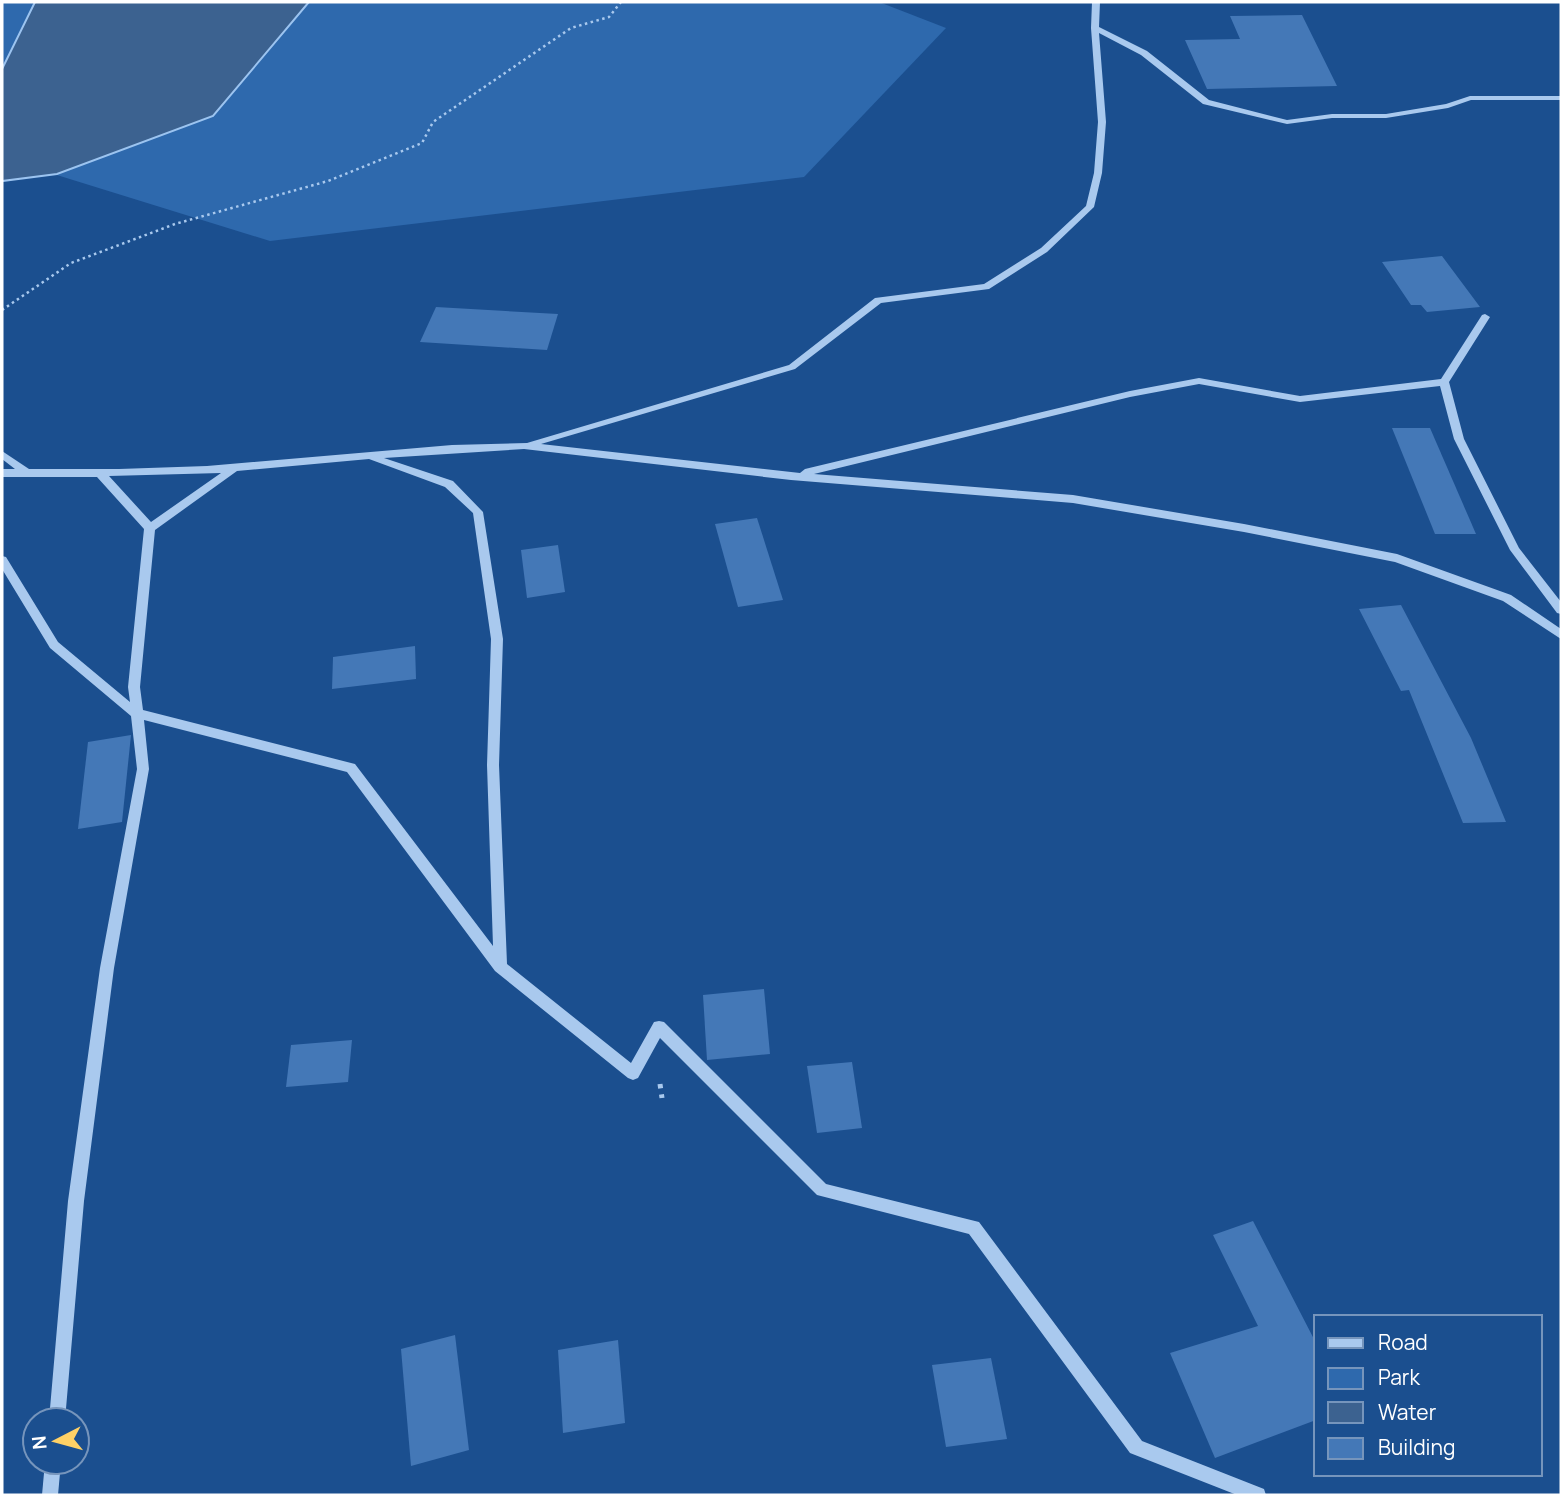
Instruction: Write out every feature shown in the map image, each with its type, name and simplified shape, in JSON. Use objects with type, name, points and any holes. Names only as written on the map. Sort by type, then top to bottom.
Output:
[{"type":"street","points":[[524,446],[792,367],[878,300],[986,287],[1044,250],[1090,207],[1098,173],[1102,122],[1095,28],[1096,2]]},
{"type":"street","points":[[1095,28],[1144,53],[1206,102],[1287,122],[1332,116],[1386,116],[1448,106],[1471,98],[1561,98]]},
{"type":"street","points":[[1485,317],[1444,382],[1459,439],[1515,550],[1561,610]]},
{"type":"street","points":[[791,476],[1130,394],[1199,381],[1300,399],[1444,382]]},
{"type":"street","points":[[2,473],[102,474],[233,468],[524,446],[791,476],[1073,499],[1244,527],[1384,555],[1507,598],[1561,635]]},
{"type":"street","points":[[2,454],[27,473]]},
{"type":"street","points":[[369,456],[449,484],[478,512],[497,639],[493,765],[500,967]]},
{"type":"street","points":[[150,528],[233,468]]},
{"type":"street","points":[[58,1406],[75,1201],[107,968],[143,769],[134,687],[150,528],[102,474]]},
{"type":"street","points":[[2,560],[54,645],[135,713],[351,768],[500,967],[633,1073],[659,1027],[822,1190],[974,1227],[1136,1447],[1258,1495]]},
{"type":"street","points":[[50,1495],[52,1476]]},
{"type":"path","points":[[2,310],[71,263],[176,224],[328,181],[422,143],[433,122],[571,28],[609,17],[621,2]]},
{"type":"green space","points":[[2,2],[879,2],[946,28],[804,177],[270,241],[2,158]]},
{"type":"water","points":[[35,2],[309,2],[213,116],[57,174],[2,181],[2,69]]},
{"type":"building","points":[[1302,15],[1337,86],[1207,89],[1185,40],[1240,39],[1230,16]]},
{"type":"building","points":[[1442,256],[1480,307],[1427,312],[1421,305],[1411,305],[1382,262]]},
{"type":"building","points":[[436,307],[558,314],[547,350],[420,342]]},
{"type":"building","points":[[1392,428],[1430,428],[1476,534],[1435,534]]},
{"type":"building","points":[[757,518],[783,600],[738,607],[715,524]]},
{"type":"building","points":[[558,545],[565,592],[527,598],[521,550]]},
{"type":"building","points":[[1401,605],[1471,738],[1506,822],[1463,823],[1409,690],[1401,691],[1359,609]]},
{"type":"building","points":[[415,646],[416,679],[332,689],[333,657]]},
{"type":"building","points":[[131,735],[122,822],[78,829],[88,742]]},
{"type":"building","points":[[764,989],[770,1054],[707,1060],[703,995]]},
{"type":"building","points":[[352,1040],[348,1082],[286,1087],[291,1045]]},
{"type":"building","points":[[852,1062],[862,1128],[817,1133],[807,1066]]},
{"type":"building","points":[[1253,1221],[1314,1339],[1314,1421],[1215,1458],[1170,1353],[1258,1326],[1213,1235]]},
{"type":"building","points":[[455,1335],[469,1450],[411,1466],[401,1349]]},
{"type":"building","points":[[618,1340],[625,1423],[563,1433],[558,1350]]},
{"type":"building","points":[[991,1358],[1007,1439],[946,1447],[932,1365]]}]
